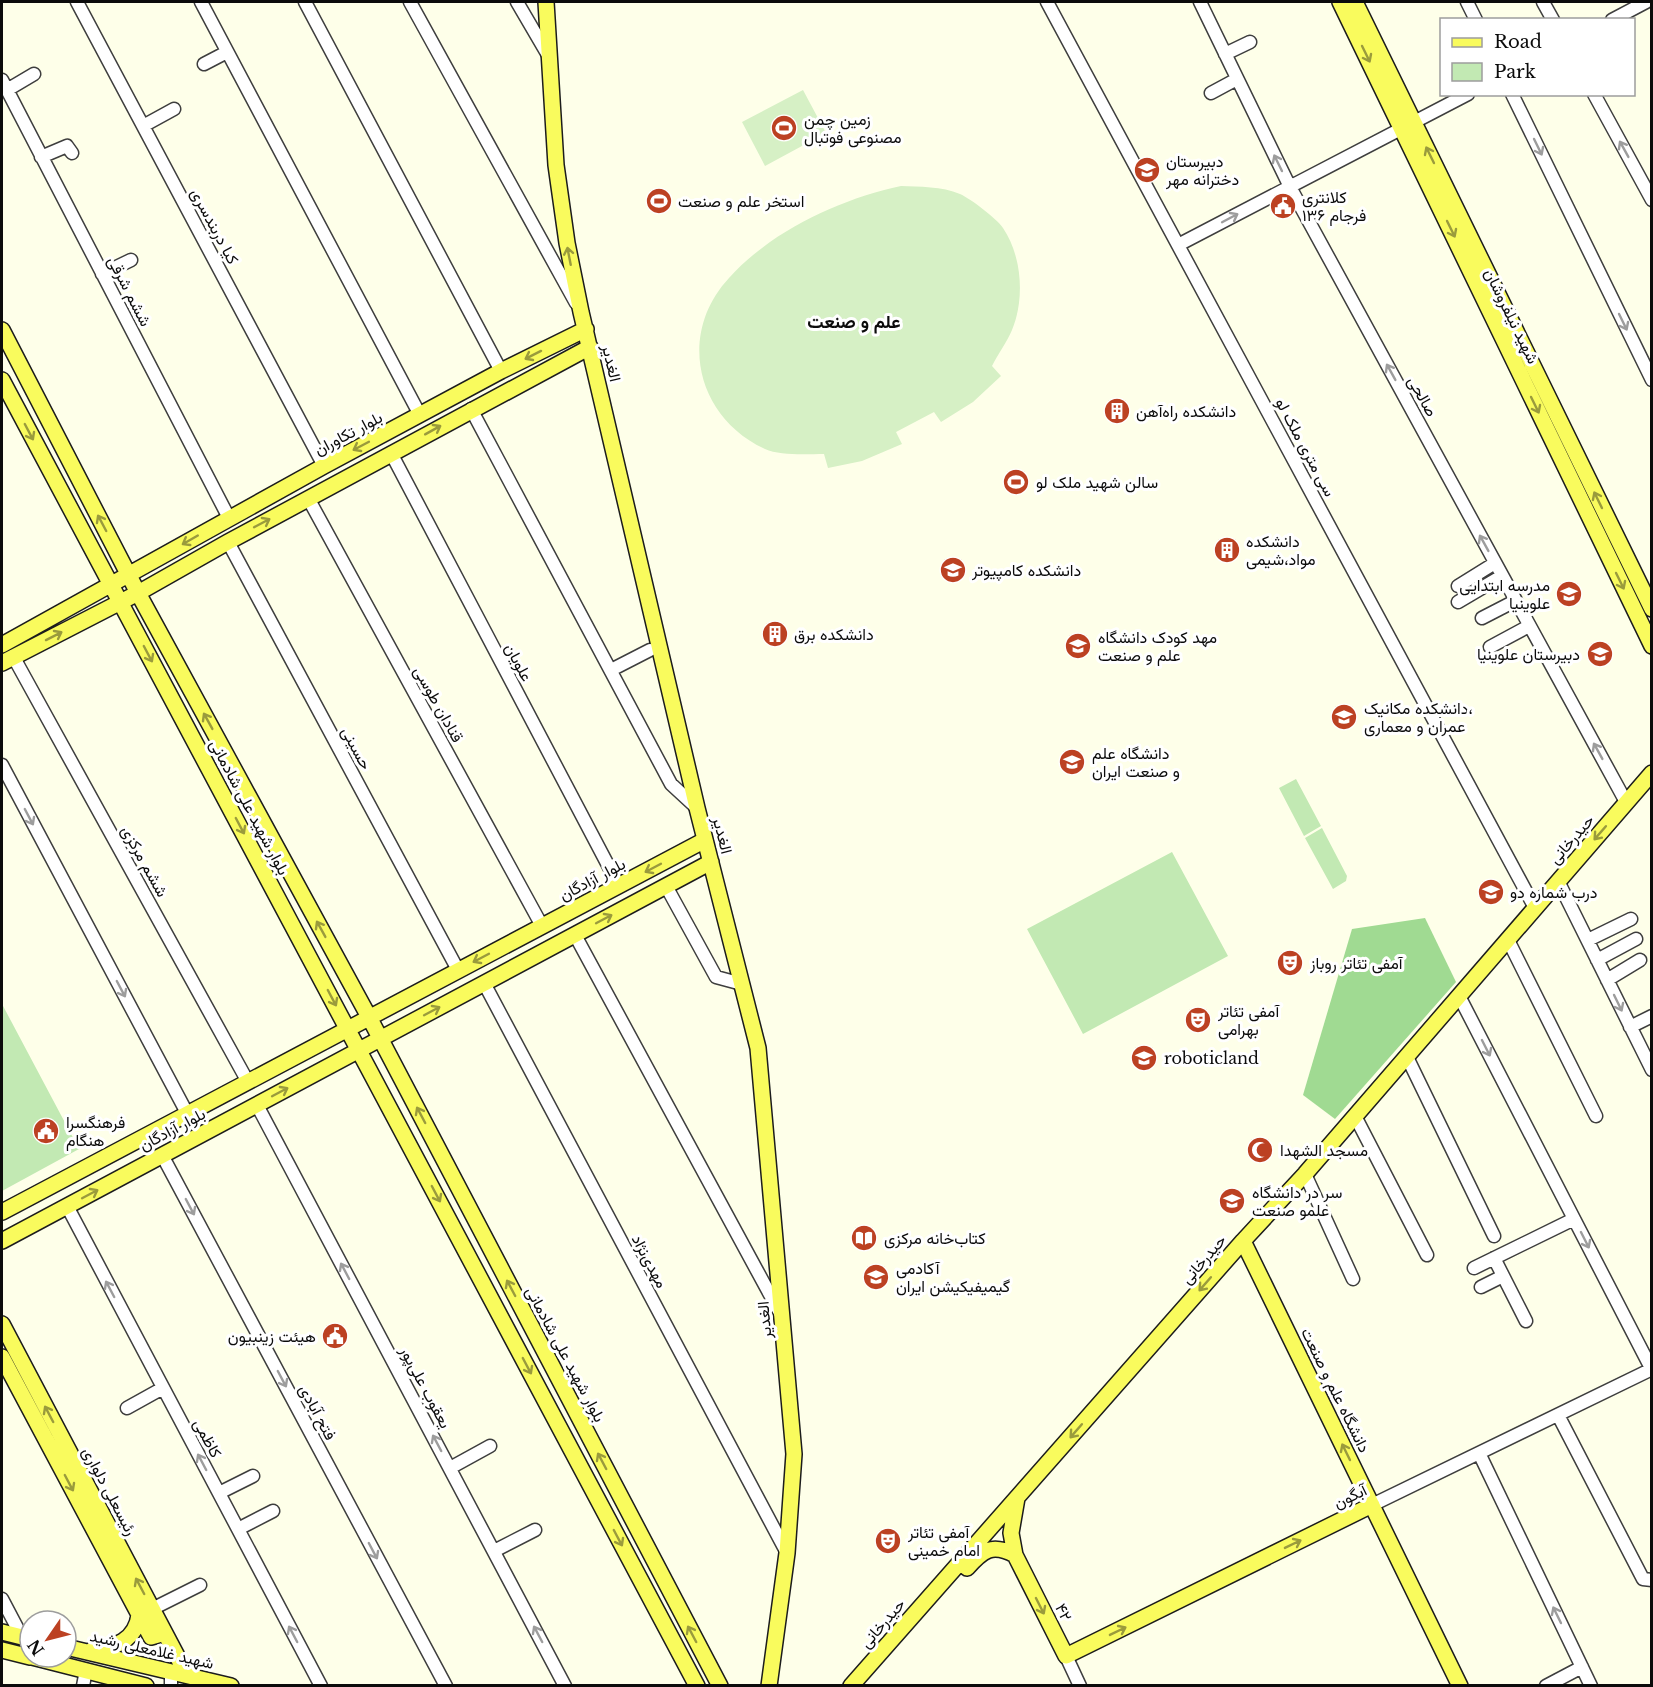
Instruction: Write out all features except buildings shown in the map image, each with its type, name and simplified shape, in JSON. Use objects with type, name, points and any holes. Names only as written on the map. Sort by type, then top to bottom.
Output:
[{"type":"main road","name":"الغدیر","points":[[546,2],[556,165],[567,243],[581,312],[697,808],[758,1048],[794,1454],[787,1553],[769,1686]]},
{"type":"main road","name":"شهید نیلفروشان","points":[[1340,2],[1408,126],[1652,609]]},
{"type":"main road","name":"شهید نیلفروشان","points":[[1355,2],[1408,126],[1652,646]]},
{"type":"main road","points":[[2,330],[129,575]]},
{"type":"main road","name":"بلوار تکاوران","points":[[110,586],[229,518],[501,371],[587,336]]},
{"type":"main road","points":[[7,660],[138,593],[471,409],[587,336]]},
{"type":"main road","points":[[2,380],[110,586],[3,640]]},
{"type":"main road","name":"بلوار شهید علی شادمانی","points":[[129,575],[381,1038],[720,1686]]},
{"type":"main road","name":"بلوار شهید علی شادمانی","points":[[110,586],[359,1049]]},
{"type":"main road","name":"حیدرخانی","points":[[851,1686],[1243,1241],[1305,1174],[1652,773]]},
{"type":"main road","name":"بلوار آزادگان","points":[[2,1212],[705,840]]},
{"type":"main road","points":[[381,1038],[711,862]]},
{"type":"main road","name":"بلوار آزادگان","points":[[2,1241],[381,1038]]},
{"type":"main road","points":[[359,1049],[696,1686]]},
{"type":"main road","name":"دانشگاه علم و صنعت","points":[[1243,1241],[1460,1686]]},
{"type":"main road","name":"رئیسعلی دلواری","points":[[2,1324],[145,1612]]},
{"type":"main road","name":"رئیسعلی دلواری","points":[[2,1357],[145,1612],[160,1624],[186,1680]]},
{"type":"main road","points":[[1345,1518],[1357,1505],[1360,1481]]},
{"type":"main road","points":[[1015,1555],[1011,1533],[1017,1497]]},
{"type":"main road","name":"آبگون","points":[[1066,1656],[1372,1505]]},
{"type":"main road","name":"حیدرخانی","points":[[864,1686],[977,1556],[995,1548],[1015,1555]]},
{"type":"main road","name":"۴۲","points":[[1015,1555],[1066,1656]]},
{"type":"main road","points":[[78,1649],[102,1649],[117,1645],[133,1633],[145,1612]]},
{"type":"main road","points":[[2,1632],[18,1636]]},
{"type":"main road","points":[[2,1650],[18,1654]]},
{"type":"main road","name":"شهید غلامعلی رشید","points":[[78,1650],[171,1679],[231,1686]]},
{"type":"main road","points":[[78,1668],[146,1686]]},
{"type":"street","name":"کیا دربندسری","points":[[77,2],[324,466]]},
{"type":"street","points":[[201,2],[420,415]]},
{"type":"street","points":[[305,2],[501,371]]},
{"type":"street","points":[[410,2],[581,312]]},
{"type":"street","points":[[517,2],[548,56]]},
{"type":"street","name":"سی متری ملک لو","points":[[1047,2],[1535,908]]},
{"type":"street","name":"صالحی","points":[[1200,2],[1290,188],[1626,802]]},
{"type":"street","points":[[1467,2],[1475,18]]},
{"type":"street","points":[[1543,2],[1552,18]]},
{"type":"street","points":[[1616,18],[1647,2],[1652,7]]},
{"type":"street","points":[[1225,54],[1250,42]]},
{"type":"street","points":[[204,64],[227,52]]},
{"type":"street","points":[[4,85],[34,74]]},
{"type":"street","points":[[1211,93],[1237,79]]},
{"type":"street","name":"ششم شرقی","points":[[4,85],[229,518]]},
{"type":"street","points":[[1178,245],[1464,96]]},
{"type":"street","points":[[1513,96],[1652,380]]},
{"type":"street","points":[[1595,96],[1652,200]]},
{"type":"street","points":[[143,126],[174,109]]},
{"type":"street","points":[[41,156],[67,146],[72,153]]},
{"type":"street","points":[[102,274],[131,260]]},
{"type":"street","points":[[471,409],[671,784],[697,808]]},
{"type":"street","name":"علویان","points":[[391,453],[619,886]]},
{"type":"street","name":"قنادان طوسی","points":[[308,498],[542,926]]},
{"type":"street","name":"حسینی","points":[[228,542],[458,970]]},
{"type":"street","points":[[1458,586],[1495,563]]},
{"type":"street","points":[[1458,602],[1502,576]]},
{"type":"street","points":[[1482,618],[1515,601]]},
{"type":"street","points":[[1490,647],[1529,626]]},
{"type":"street","points":[[610,670],[650,650]]},
{"type":"street","name":"ششم مرکزی","points":[[7,660],[248,1082]]},
{"type":"street","points":[[2,765],[187,1113]]},
{"type":"street","points":[[1558,881],[1652,1070]]},
{"type":"street","points":[[666,886],[716,977],[742,984]]},
{"type":"street","points":[[1587,940],[1630,919]]},
{"type":"street","points":[[575,935],[782,1316]]},
{"type":"street","points":[[1597,960],[1636,939]]},
{"type":"street","points":[[1508,940],[1596,1116]]},
{"type":"street","points":[[1607,980],[1641,960]]},
{"type":"street","name":"مهدی‌نژاد","points":[[484,983],[787,1553]]},
{"type":"street","points":[[1459,996],[1651,1369]]},
{"type":"street","points":[[1630,1027],[1652,1016]]},
{"type":"street","points":[[1407,1057],[1494,1236]]},
{"type":"street","name":"یعقوب علی‌پور","points":[[257,1105],[565,1686]]},
{"type":"street","points":[[1355,1116],[1427,1254]]},
{"type":"street","name":"فتح آبادی","points":[[162,1155],[446,1686]]},
{"type":"street","points":[[1305,1174],[1353,1279]]},
{"type":"street","name":"کاظمی","points":[[67,1206],[321,1686]]},
{"type":"street","points":[[1474,1268],[1574,1219]]},
{"type":"street","points":[[1494,1258],[1526,1321]]},
{"type":"street","points":[[1481,1287],[1503,1276]]},
{"type":"street","name":"آبگون","points":[[1372,1505],[1651,1369]]},
{"type":"street","points":[[127,1408],[163,1388]]},
{"type":"street","points":[[1558,1415],[1643,1579],[1652,1580]]},
{"type":"street","points":[[450,1467],[490,1446]]},
{"type":"street","points":[[1479,1453],[1590,1686]]},
{"type":"street","points":[[219,1494],[253,1476]]},
{"type":"street","points":[[238,1530],[273,1511]]},
{"type":"street","points":[[494,1551],[535,1530]]},
{"type":"street","points":[[145,1612],[200,1585]]},
{"type":"street","points":[[2,1599],[18,1625]]},
{"type":"street","name":"۴۲","points":[[1066,1656],[1080,1686]]},
{"type":"street","points":[[1546,1686],[1582,1667]]},
{"type":"street","points":[[83,1686],[86,1670]]},
{"type":"green space","name":"زمین چمن مصنوعی فوتبال","points":[[803,90],[826,133],[765,166],[742,122]]},
{"type":"green space","points":[[901,186],[938,188],[960,194],[995,219],[1009,239],[1018,264],[1020,291],[1019,305],[1012,330],[992,366],[1001,376],[973,402],[941,422],[934,412],[896,432],[902,444],[862,461],[828,468],[824,454],[786,454],[765,449],[742,435],[723,417],[710,396],[702,372],[699,348],[703,324],[713,300],[729,278],[746,261],[786,232],[831,208]]},
{"type":"green space","points":[[1296,779],[1321,826],[1304,836],[1279,788]]},
{"type":"green space","points":[[1322,828],[1347,876],[1346,881],[1333,889],[1305,838]]},
{"type":"green space","points":[[1172,852],[1228,956],[1083,1034],[1027,929]]},
{"type":"green space","points":[[1425,918],[1456,982],[1335,1119],[1303,1095],[1352,929]]},
{"type":"green space","points":[[2,1004],[79,1149],[2,1191]]},
{"type":"place","name":"زمین چمن مصنوعی فوتبال","points":[[784,128]]},
{"type":"place","name":"دبیرستان دخترانه مهر","points":[[1147,170]]},
{"type":"place","name":"استخر علم و صنعت","points":[[659,201]]},
{"type":"place","name":"کلانتری ۱۳۶ فرجام","points":[[1283,206]]},
{"type":"place","name":"دانشکده راه‌آهن","points":[[1117,411]]},
{"type":"place","name":"سالن شهید ملک لو","points":[[1016,482]]},
{"type":"place","name":"دانشکده مواد،شیمی","points":[[1227,550]]},
{"type":"place","name":"دانشکده کامپیوتر","points":[[953,570]]},
{"type":"place","name":"مدرسه ابتدایی علوینیا","points":[[1569,594]]},
{"type":"place","name":"دانشکده برق","points":[[775,634]]},
{"type":"place","name":"مهد کودک دانشگاه علم و صنعت","points":[[1078,646]]},
{"type":"place","name":"دبیرستان علوینیا","points":[[1600,654]]},
{"type":"place","name":"دانشکده مکانیک، عمران و معماری","points":[[1344,717]]},
{"type":"place","name":"دانشگاه علم و صنعت ایران","points":[[1072,762]]},
{"type":"place","name":"درب شماره دو","points":[[1491,892]]},
{"type":"place","name":"آمفی تئاتر روباز","points":[[1290,963]]},
{"type":"place","name":"آمفی تئاتر بهرامی","points":[[1198,1020]]},
{"type":"place","name":"roboticland","points":[[1144,1058]]},
{"type":"place","name":"فرهنگسرا هنگام","points":[[46,1131]]},
{"type":"place","name":"مسجد الشهدا","points":[[1260,1150]]},
{"type":"place","name":"سر در دانشگاه علمو صنعت","points":[[1232,1201]]},
{"type":"place","name":"کتاب‌خانه مرکزی","points":[[864,1238]]},
{"type":"place","name":"آکادمی گیمیفیکیشن ایران","points":[[876,1277]]},
{"type":"place","name":"هیئت زینبیون","points":[[335,1336]]},
{"type":"place","name":"آمفی تئاتر امام خمینی","points":[[888,1541]]},
{"type":"district","name":"علم و صنعت","points":[[854,322]]}]
